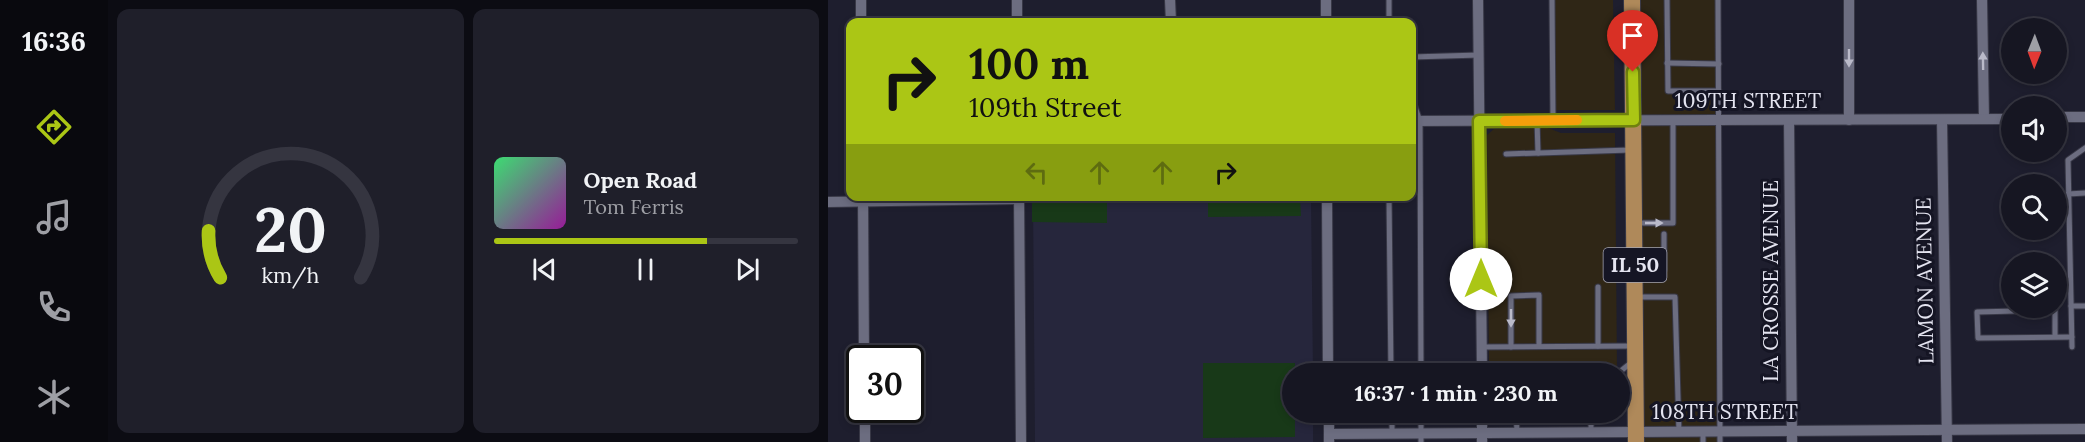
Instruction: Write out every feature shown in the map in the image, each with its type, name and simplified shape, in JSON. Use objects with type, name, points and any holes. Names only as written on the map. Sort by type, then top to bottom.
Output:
[{"type":"main road","name":"IL 50","points":[[1632,0],[1636,437]]},
{"type":"street","points":[[861,0],[861,18]]},
{"type":"street","points":[[1017,0],[1017,18]]},
{"type":"street","points":[[1170,0],[1171,18]]},
{"type":"street","points":[[1326,0],[1326,18]]},
{"type":"street","points":[[1478,0],[1482,363]]},
{"type":"street","points":[[1849,0],[1849,120]]},
{"type":"street","points":[[1982,0],[1984,119]]},
{"type":"street","points":[[2067,117],[2085,117]]},
{"type":"street","name":"109TH STREET","points":[[1416,121],[2001,118]]},
{"type":"street","name":"LA CROSSE AVENUE","points":[[1789,120],[1792,436]]},
{"type":"street","name":"LAMON AVENUE","points":[[1942,120],[1947,442]]},
{"type":"street","points":[[828,202],[846,200]]},
{"type":"street","points":[[863,201],[864,345]]},
{"type":"street","points":[[1018,201],[1021,442]]},
{"type":"street","points":[[1327,201],[1328,363]]},
{"type":"street","points":[[865,423],[865,442]]},
{"type":"street","name":"108TH STREET","points":[[1329,438],[1392,433],[1421,437],[1482,437],[1517,432],[1591,432],[1636,437],[1678,432],[1703,437],[1720,437],[1947,429],[2085,429]]},
{"type":"lane","points":[[1389,0],[1389,18]]},
{"type":"lane","points":[[1552,0],[1553,120]]},
{"type":"lane","points":[[1667,0],[1668,92],[1719,91]]},
{"type":"lane","points":[[1718,0],[1720,437]]},
{"type":"lane","points":[[1416,57],[1479,55]]},
{"type":"lane","points":[[1667,63],[1719,64]]},
{"type":"lane","points":[[1537,120],[1538,153]]},
{"type":"lane","points":[[1634,223],[1673,223],[1673,120]]},
{"type":"lane","points":[[1416,121],[1421,363]]},
{"type":"lane","points":[[2072,346],[2068,160],[2085,148]]},
{"type":"lane","points":[[1506,154],[1634,150]]},
{"type":"lane","points":[[2068,194],[2085,193]]},
{"type":"lane","points":[[1389,201],[1391,363]]},
{"type":"lane","points":[[1635,270],[1664,270],[1664,234]]},
{"type":"lane","points":[[1598,287],[1598,346]]},
{"type":"lane","points":[[1511,347],[1511,296],[1539,295],[1539,346]]},
{"type":"lane","points":[[1635,297],[1675,297],[1678,432]]},
{"type":"lane","points":[[2071,306],[2085,306]]},
{"type":"lane","points":[[2055,337],[2055,310],[1977,312],[1978,338],[2072,337]]},
{"type":"lane","points":[[1481,347],[1598,346],[1635,353],[1626,363]]},
{"type":"lane","points":[[1630,402],[1636,406]]},
{"type":"lane","points":[[1392,423],[1392,433]]},
{"type":"lane","points":[[1517,423],[1517,432]]},
{"type":"lane","points":[[1591,423],[1591,432]]},
{"type":"shaded area","points":[[1552,0],[1613,0],[1615,110],[1553,110]]},
{"type":"shaded area","points":[[1632,0],[1718,0],[1720,442],[1636,442]]},
{"type":"shaded area","points":[[1548,128],[1561,133],[1615,133],[1617,363],[1489,363],[1487,135],[1494,129]]},
{"type":"shaded area","points":[[1033,201],[1311,201],[1313,363],[1282,363],[1282,423],[1313,423],[1313,442],[1035,442]]},
{"type":"shaded area","points":[[1491,423],[1553,423],[1546,425],[1495,425]]},
{"type":"green space","points":[[1032,201],[1107,201],[1107,223],[1032,222]]},
{"type":"green space","points":[[1208,201],[1300,201],[1301,216],[1208,217]]},
{"type":"green space","points":[[1203,363],[1282,363],[1282,423],[1295,423],[1295,437],[1203,438]]},
{"type":"slow traffic","points":[[1505,121],[1577,120]]},
{"type":"route","points":[[1481,279],[1479,121],[1634,120],[1633,72]]}]
